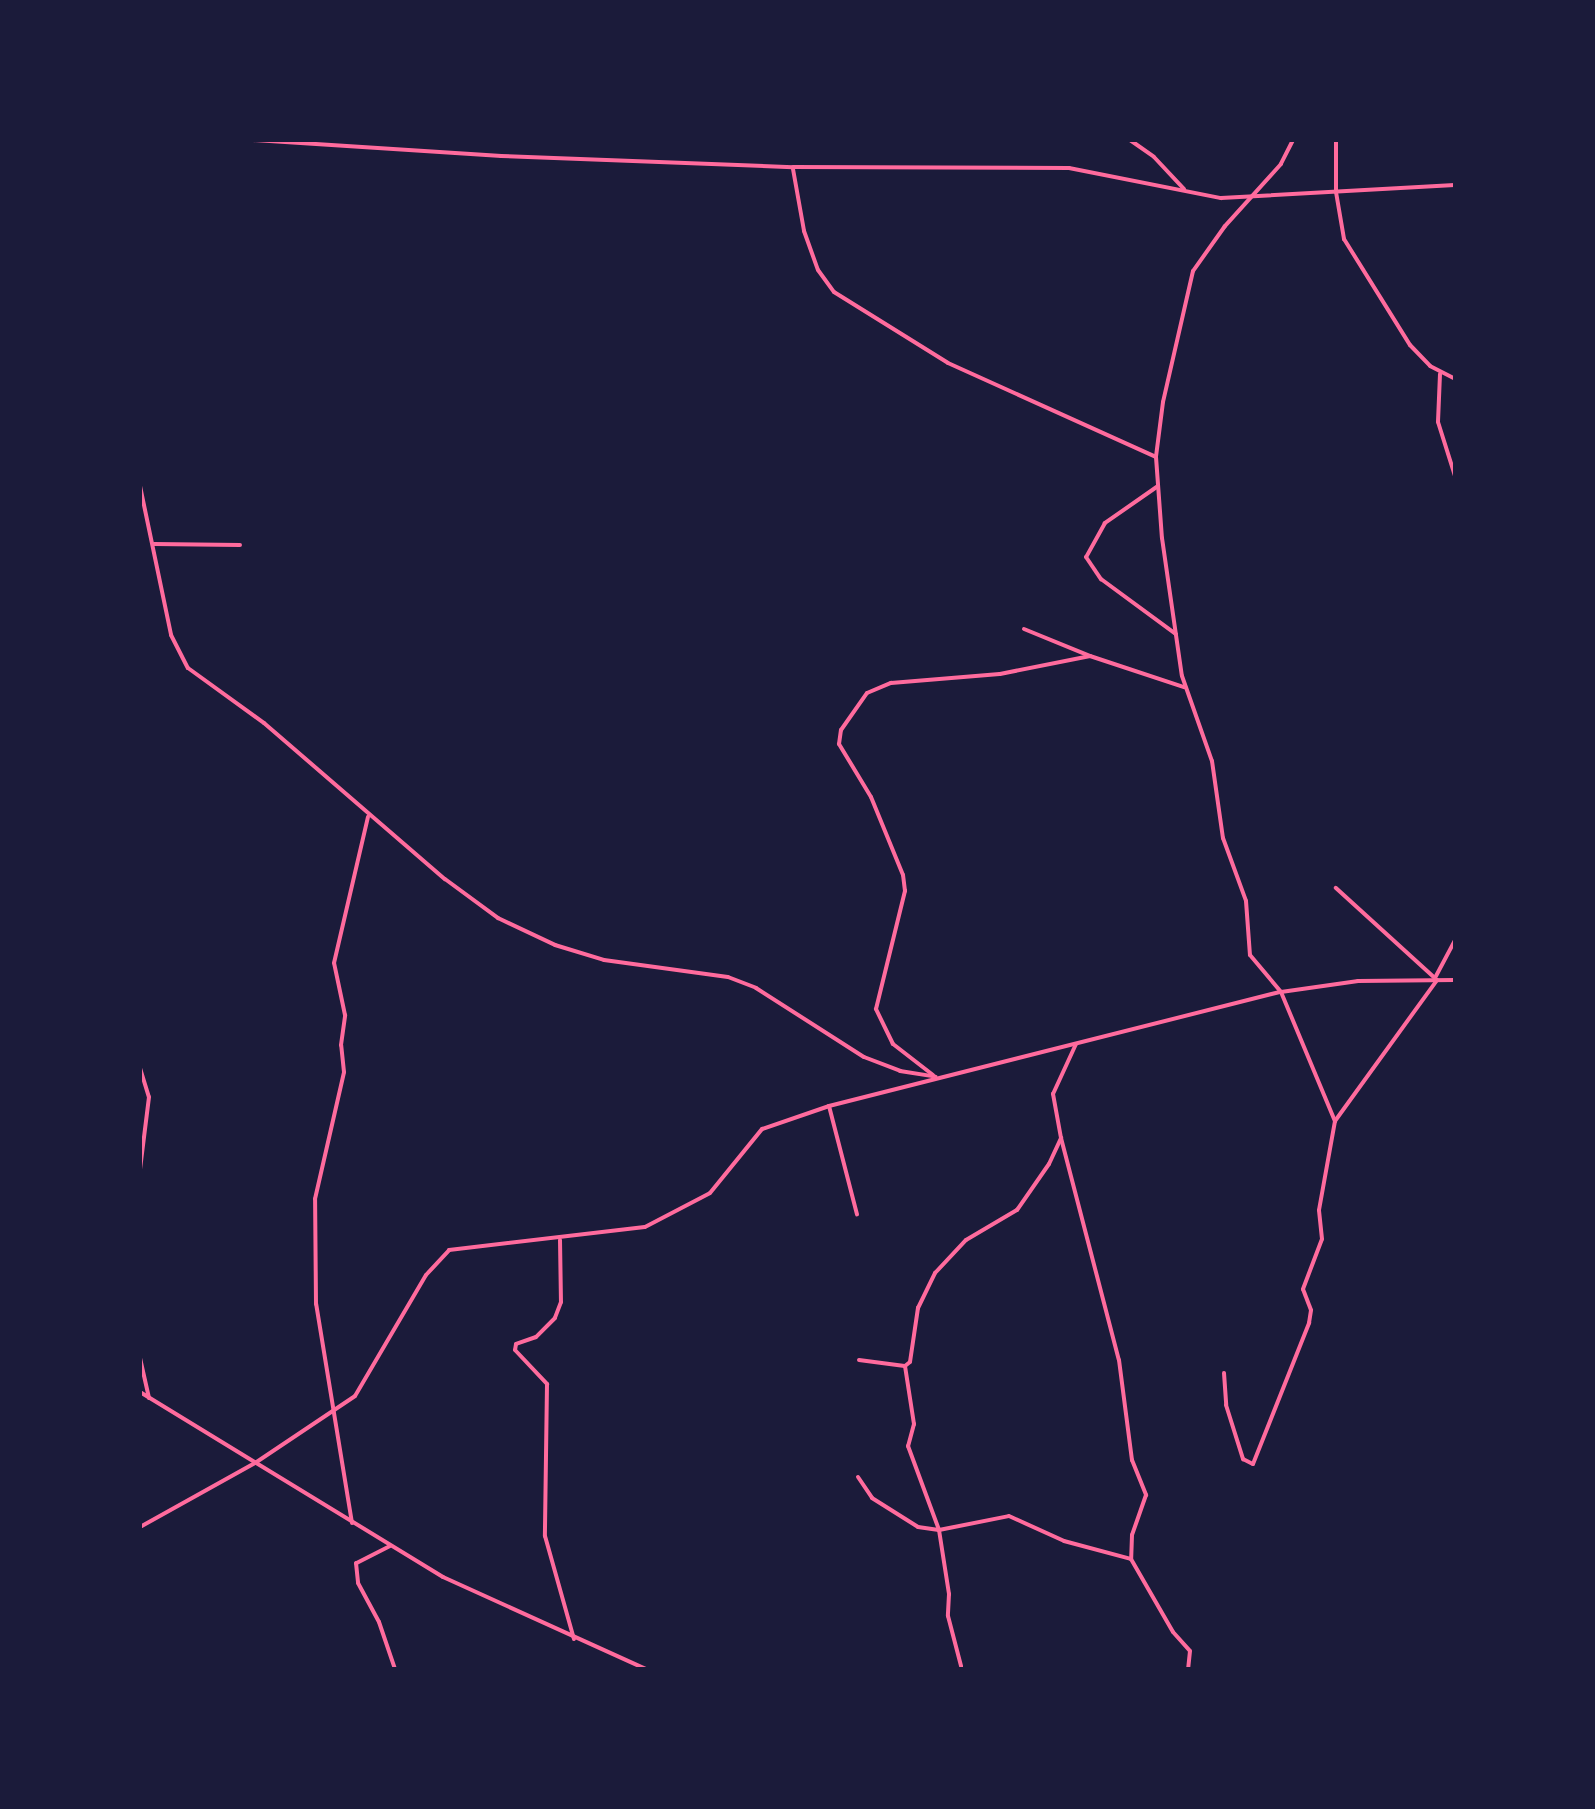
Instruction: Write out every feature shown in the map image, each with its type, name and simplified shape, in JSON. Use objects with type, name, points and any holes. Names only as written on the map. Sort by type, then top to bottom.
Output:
[{"type":"street","points":[[254,140],[793,167],[1069,168],[1187,192],[1254,199],[1455,185]]},
{"type":"street","points":[[1130,140],[1154,156],[1187,192]]},
{"type":"street","points":[[1293,140],[1254,199],[1202,254],[1186,290],[1156,458],[1184,686],[1212,761],[1222,838],[1246,901],[1250,954],[1281,992],[1334,1121]]},
{"type":"street","points":[[1336,140],[1336,192],[1344,239],[1410,345],[1440,374],[1455,379]]},
{"type":"street","points":[[793,167],[804,230],[818,270],[834,292],[948,363],[1156,458]]},
{"type":"street","points":[[1440,374],[1438,422],[1455,476]]},
{"type":"street","points":[[140,486],[171,636],[188,668],[264,723],[368,817],[498,918],[555,945],[604,960],[728,977],[756,988],[864,1057],[900,1071],[939,1078]]},
{"type":"street","points":[[1158,486],[1105,522],[1086,557],[1101,579],[1176,634]]},
{"type":"street","points":[[154,544],[240,544]]},
{"type":"street","points":[[1024,629],[1090,656],[1184,686]]},
{"type":"street","points":[[939,1078],[893,1044],[876,1009],[905,891],[904,875],[871,797],[839,744],[841,730],[867,693],[891,684],[1000,674],[1090,656]]},
{"type":"street","points":[[352,1523],[316,1304],[315,1199],[344,1072],[341,1045],[345,1016],[334,963],[368,817]]},
{"type":"street","points":[[1336,888],[1436,979]]},
{"type":"street","points":[[1224,1373],[1226,1405],[1242,1460],[1254,1464],[1310,1322],[1312,1310],[1303,1288],[1322,1239],[1318,1210],[1334,1121],[1436,979],[1455,941]]},
{"type":"street","points":[[140,1527],[255,1463],[356,1396],[426,1275],[450,1250],[626,1232],[664,1218],[710,1193],[762,1129],[830,1106],[1281,992],[1358,981],[1455,980]]},
{"type":"street","points":[[1076,1044],[1053,1094],[1119,1360],[1132,1460],[1146,1495],[1132,1535],[1131,1558],[1173,1632],[1190,1650],[1188,1669]]},
{"type":"street","points":[[140,1068],[150,1097],[140,1169]]},
{"type":"street","points":[[830,1106],[857,1214]]},
{"type":"street","points":[[960,1666],[948,1616],[950,1594],[939,1530],[908,1446],[914,1424],[904,1366],[912,1354],[918,1308],[935,1273],[966,1240],[1017,1210],[1056,1153],[1061,1138]]},
{"type":"street","points":[[560,1238],[562,1302],[555,1318],[536,1336],[516,1344],[515,1350],[547,1384],[545,1536],[574,1639]]},
{"type":"street","points":[[140,1358],[149,1398]]},
{"type":"street","points":[[860,1360],[904,1366]]},
{"type":"street","points":[[140,1392],[444,1578],[646,1669]]},
{"type":"street","points":[[858,1477],[872,1498],[918,1527],[939,1530],[1009,1516],[1064,1541],[1131,1558]]},
{"type":"street","points":[[390,1546],[356,1563],[358,1583],[395,1669]]}]
